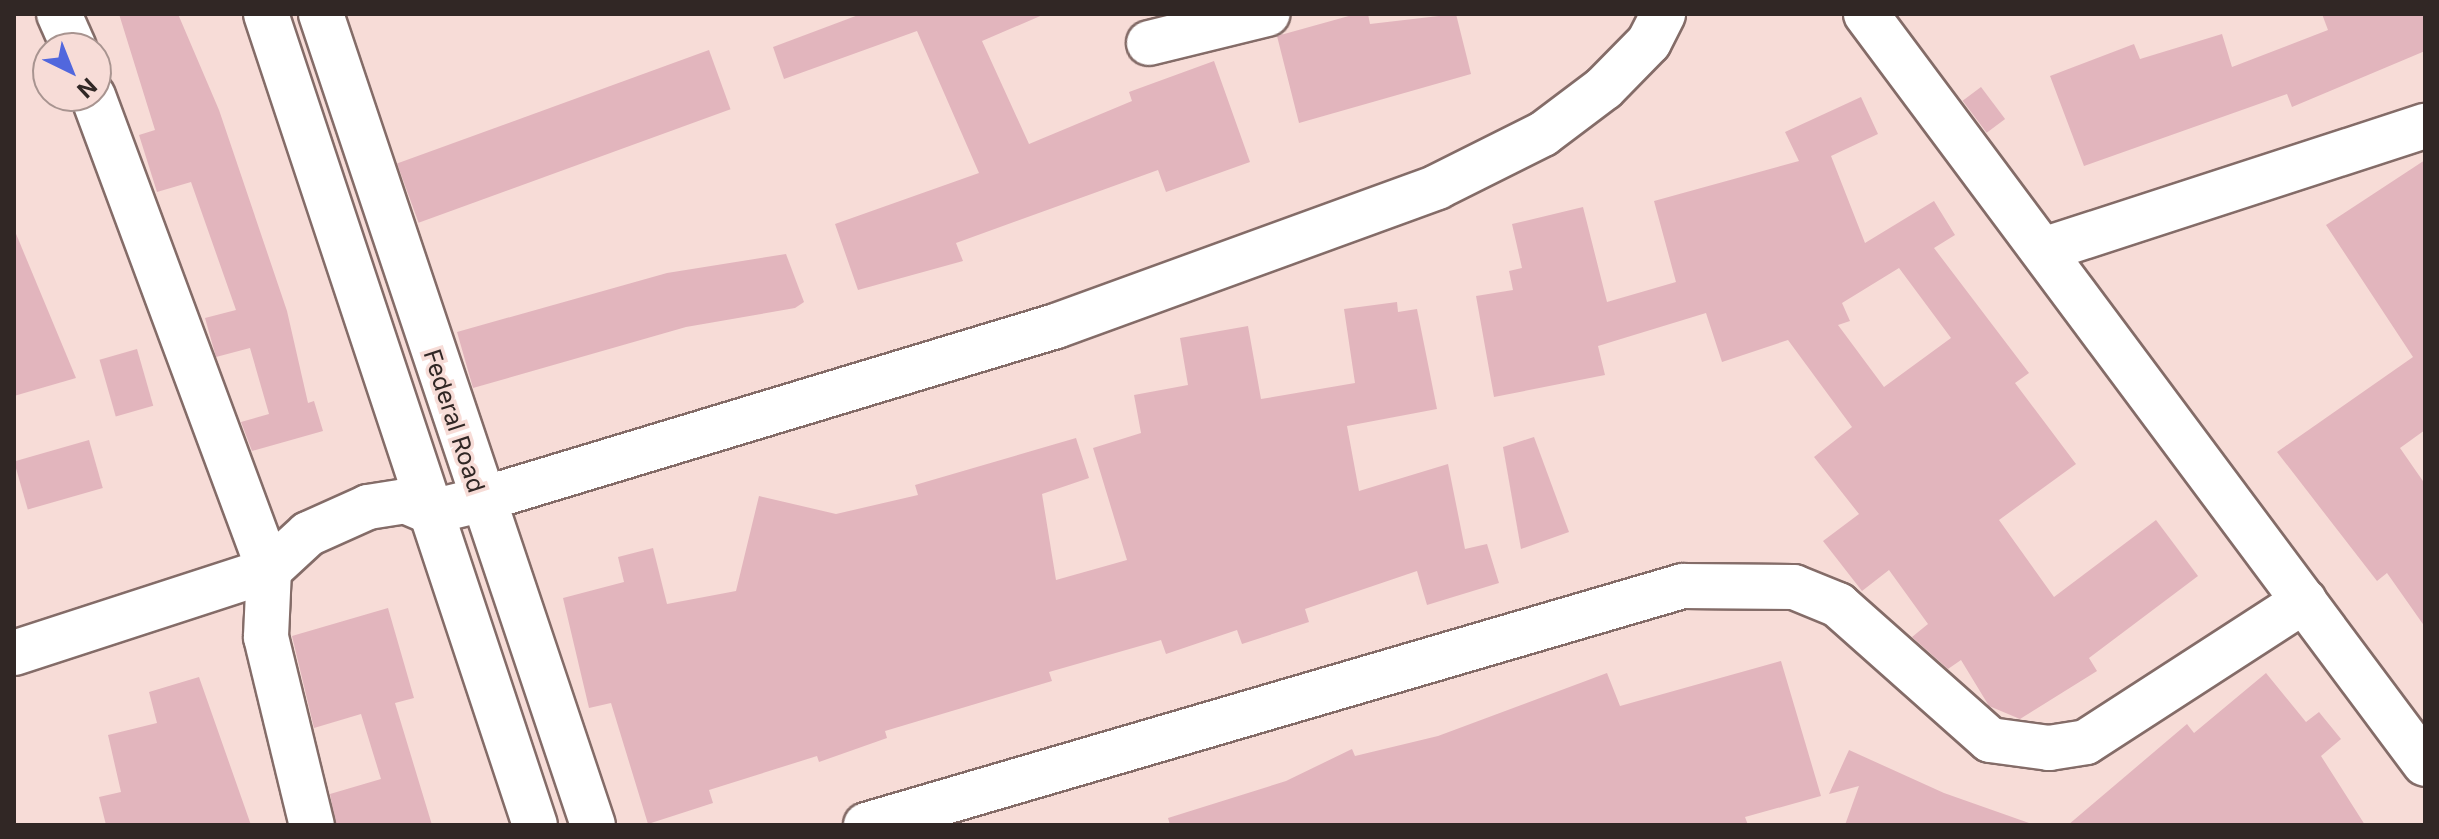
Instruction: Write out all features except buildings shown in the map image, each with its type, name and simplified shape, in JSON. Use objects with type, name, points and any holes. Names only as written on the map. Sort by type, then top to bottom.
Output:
[{"type":"street","name":"Federal Road","points":[[266,14],[535,825]]},
{"type":"street","name":"Federal Road","points":[[321,14],[480,500],[593,825]]},
{"type":"street","points":[[1149,43],[1267,14]]},
{"type":"street","points":[[14,653],[269,570],[308,534],[368,507],[405,501],[431,512],[480,500],[1056,326],[1437,187],[1543,134],[1604,88],[1649,42],[1663,14]]},
{"type":"street","points":[[1866,14],[2425,764]]},
{"type":"street","points":[[99,112],[269,570],[266,637],[312,825]]},
{"type":"street","points":[[2043,250],[2425,126]]},
{"type":"street","points":[[866,825],[1683,586],[1794,587],[1838,605],[1990,740],[2049,748],[2086,742],[2304,601]]}]
